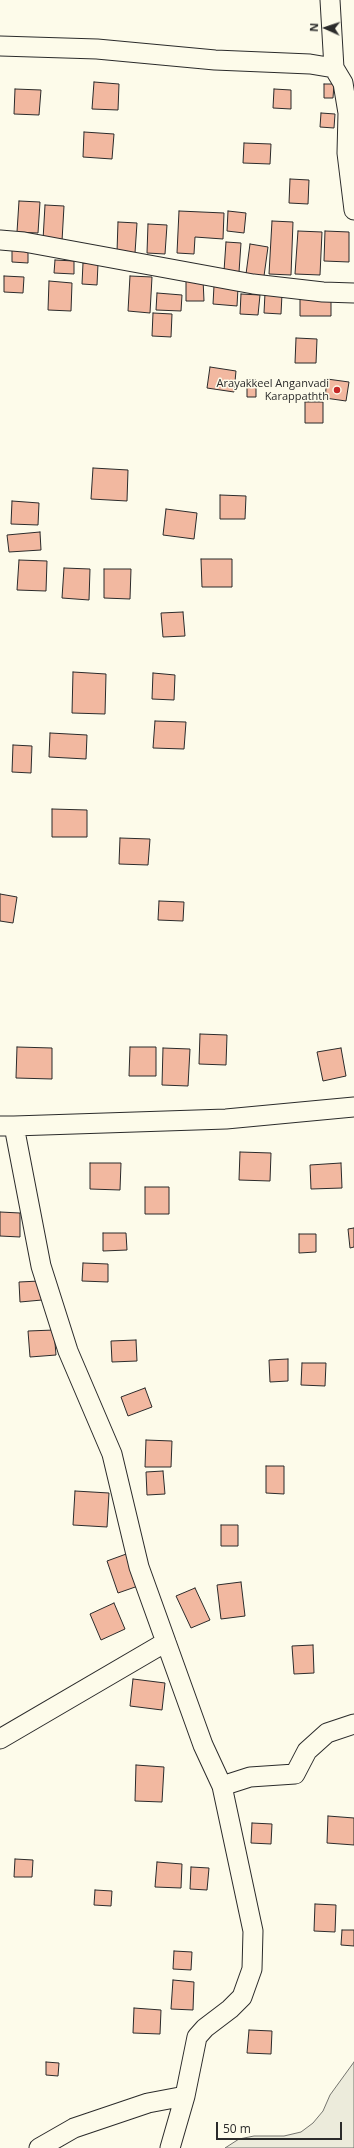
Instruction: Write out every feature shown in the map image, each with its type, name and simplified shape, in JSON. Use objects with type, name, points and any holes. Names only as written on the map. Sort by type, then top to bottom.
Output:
[{"type":"street","points":[[330,0],[334,68],[343,83],[348,113],[347,153],[354,210]]},
{"type":"street","points":[[0,46],[97,49],[215,60],[310,64],[334,68]]},
{"type":"street","points":[[0,240],[24,242],[254,284],[324,292],[354,293]]},
{"type":"street","points":[[170,2148],[185,2096],[197,2037],[205,2028],[230,2009],[242,1997],[252,1969],[253,1932],[222,1786],[203,1745],[139,1567],[112,1454],[68,1351],[41,1266],[7,1126],[226,1119],[354,1107]]},
{"type":"street","points":[[0,1739],[166,1642]]},
{"type":"street","points":[[222,1786],[250,1777],[295,1774],[307,1751],[327,1733],[354,1724]]},
{"type":"street","points":[[40,2148],[74,2128],[148,2103],[185,2096]]},
{"type":"shaded area","points":[[354,2062],[354,2148],[225,2148],[239,2139],[254,2136],[284,2136],[301,2132],[313,2123],[323,2111],[330,2095]]},
{"type":"building","points":[[94,82],[119,84],[118,110],[92,109]]},
{"type":"building","points":[[324,84],[334,84],[333,98],[324,98]]},
{"type":"building","points":[[15,89],[41,90],[39,115],[14,114]]},
{"type":"building","points":[[274,89],[291,90],[291,109],[273,108]]},
{"type":"building","points":[[321,113],[335,114],[334,128],[320,127]]},
{"type":"building","points":[[84,132],[114,134],[112,159],[83,157]]},
{"type":"building","points":[[244,143],[271,144],[270,164],[243,163]]},
{"type":"building","points":[[290,179],[309,180],[308,204],[289,203]]},
{"type":"building","points":[[19,201],[40,202],[38,233],[17,232]]},
{"type":"building","points":[[45,205],[64,206],[62,241],[43,240]]},
{"type":"building","points":[[179,211],[224,213],[223,239],[195,237],[194,254],[177,253]]},
{"type":"building","points":[[228,211],[246,213],[244,233],[227,231]]},
{"type":"building","points":[[272,221],[293,222],[291,275],[269,274]]},
{"type":"building","points":[[118,222],[137,223],[135,253],[117,252]]},
{"type":"building","points":[[148,224],[167,225],[165,254],[147,253]]},
{"type":"building","points":[[298,231],[322,232],[320,275],[295,274]]},
{"type":"building","points":[[325,231],[349,232],[349,262],[324,261]]},
{"type":"building","points":[[226,242],[241,243],[239,272],[224,271]]},
{"type":"building","points":[[250,244],[268,247],[264,276],[246,274]]},
{"type":"building","points":[[12,250],[28,251],[28,263],[12,262]]},
{"type":"building","points":[[55,260],[74,261],[74,274],[54,273]]},
{"type":"building","points":[[83,263],[98,264],[97,285],[82,284]]},
{"type":"building","points":[[4,276],[24,277],[23,293],[4,292]]},
{"type":"building","points":[[130,276],[152,277],[150,313],[128,311]]},
{"type":"building","points":[[186,279],[203,279],[204,301],[186,301]]},
{"type":"building","points":[[49,281],[72,283],[71,311],[48,310]]},
{"type":"building","points":[[214,286],[238,288],[237,306],[213,304]]},
{"type":"building","points":[[157,293],[182,295],[181,311],[156,310]]},
{"type":"building","points":[[265,293],[282,294],[281,314],[264,313]]},
{"type":"building","points":[[241,294],[260,295],[258,315],[240,314]]},
{"type":"building","points":[[300,296],[331,297],[331,316],[300,316]]},
{"type":"building","points":[[153,313],[172,314],[171,337],[152,336]]},
{"type":"building","points":[[296,338],[317,339],[316,363],[295,363]]},
{"type":"building","points":[[210,367],[236,371],[234,392],[207,388]]},
{"type":"building","name":"Arayakkeel Anganvadi Karappathth","points":[[327,379],[349,382],[346,401],[325,398]]},
{"type":"building","points":[[247,380],[256,380],[256,397],[247,397]]},
{"type":"building","points":[[305,402],[323,402],[323,423],[305,423]]},
{"type":"building","points":[[93,468],[128,470],[127,501],[91,499]]},
{"type":"building","points":[[220,495],[246,496],[245,519],[220,519]]},
{"type":"building","points":[[12,501],[39,503],[38,525],[11,524]]},
{"type":"building","points":[[166,509],[197,513],[194,539],[163,535]]},
{"type":"building","points":[[40,532],[41,550],[9,552],[7,535]]},
{"type":"building","points":[[201,559],[232,559],[232,587],[202,587]]},
{"type":"building","points":[[19,560],[47,561],[46,591],[17,590]]},
{"type":"building","points":[[64,568],[90,569],[89,600],[62,598]]},
{"type":"building","points":[[104,569],[131,569],[130,599],[104,598]]},
{"type":"building","points":[[183,612],[185,636],[163,637],[161,613]]},
{"type":"building","points":[[73,672],[106,674],[105,714],[72,713]]},
{"type":"building","points":[[153,673],[175,675],[174,700],[152,699]]},
{"type":"building","points":[[155,721],[186,722],[184,749],[153,748]]},
{"type":"building","points":[[50,733],[87,735],[86,759],[49,757]]},
{"type":"building","points":[[13,745],[32,746],[31,773],[12,772]]},
{"type":"building","points":[[52,809],[87,810],[87,837],[52,837]]},
{"type":"building","points":[[120,838],[150,839],[148,865],[119,864]]},
{"type":"building","points":[[0,894],[17,897],[13,923],[0,921]]},
{"type":"building","points":[[159,901],[184,902],[183,921],[158,920]]},
{"type":"building","points":[[200,1034],[227,1035],[226,1065],[199,1064]]},
{"type":"building","points":[[17,1047],[52,1048],[52,1079],[16,1078]]},
{"type":"building","points":[[130,1047],[156,1047],[156,1076],[129,1076]]},
{"type":"building","points":[[163,1048],[190,1049],[188,1086],[162,1085]]},
{"type":"building","points":[[341,1048],[346,1076],[323,1081],[317,1052]]},
{"type":"building","points":[[240,1152],[271,1153],[270,1181],[239,1180]]},
{"type":"building","points":[[90,1163],[121,1163],[120,1190],[90,1189]]},
{"type":"building","points":[[341,1163],[342,1188],[311,1189],[310,1165]]},
{"type":"building","points":[[145,1187],[169,1187],[169,1214],[145,1214]]},
{"type":"building","points":[[0,1212],[20,1213],[20,1237],[0,1236]]},
{"type":"building","points":[[354,1228],[354,1247],[350,1248],[348,1229]]},
{"type":"building","points":[[103,1233],[126,1233],[127,1250],[103,1251]]},
{"type":"building","points":[[299,1234],[316,1234],[316,1252],[299,1253]]},
{"type":"building","points":[[83,1263],[108,1264],[108,1282],[82,1281]]},
{"type":"building","points":[[40,1281],[42,1300],[20,1302],[19,1282]]},
{"type":"building","points":[[54,1330],[56,1355],[30,1357],[28,1331]]},
{"type":"building","points":[[136,1340],[137,1361],[112,1362],[111,1341]]},
{"type":"building","points":[[288,1359],[288,1381],[270,1382],[269,1360]]},
{"type":"building","points":[[302,1363],[326,1363],[325,1386],[301,1385]]},
{"type":"building","points":[[145,1388],[152,1407],[128,1416],[121,1397]]},
{"type":"building","points":[[146,1440],[172,1441],[171,1467],[145,1467]]},
{"type":"building","points":[[266,1466],[284,1466],[284,1494],[266,1493]]},
{"type":"building","points":[[163,1471],[165,1494],[147,1495],[146,1472]]},
{"type":"building","points":[[75,1491],[109,1493],[107,1527],[73,1525]]},
{"type":"building","points":[[221,1525],[238,1525],[238,1546],[221,1546]]},
{"type":"building","points":[[129,1553],[141,1585],[118,1593],[107,1561]]},
{"type":"building","points":[[241,1582],[245,1616],[221,1619],[217,1585]]},
{"type":"building","points":[[195,1588],[210,1620],[191,1628],[176,1596]]},
{"type":"building","points":[[114,1603],[125,1629],[101,1640],[90,1614]]},
{"type":"building","points":[[313,1645],[314,1673],[294,1674],[292,1646]]},
{"type":"building","points":[[133,1679],[165,1683],[162,1710],[130,1706]]},
{"type":"building","points":[[136,1765],[164,1767],[162,1802],[135,1801]]},
{"type":"building","points":[[328,1816],[354,1818],[354,1845],[327,1843]]},
{"type":"building","points":[[252,1823],[272,1824],[271,1844],[251,1843]]},
{"type":"building","points":[[15,1859],[33,1860],[32,1877],[14,1877]]},
{"type":"building","points":[[157,1862],[182,1864],[181,1888],[155,1887]]},
{"type":"building","points":[[191,1867],[209,1868],[207,1890],[190,1889]]},
{"type":"building","points":[[95,1890],[112,1891],[111,1906],[94,1905]]},
{"type":"building","points":[[315,1904],[336,1905],[335,1932],[314,1931]]},
{"type":"building","points":[[342,1930],[354,1930],[354,1946],[341,1945]]},
{"type":"building","points":[[174,1951],[192,1952],[191,1970],[173,1969]]},
{"type":"building","points":[[173,1980],[194,1982],[193,2010],[171,2009]]},
{"type":"building","points":[[134,2008],[161,2010],[160,2034],[133,2033]]},
{"type":"building","points":[[249,2030],[272,2031],[271,2054],[247,2053]]},
{"type":"building","points":[[46,2062],[59,2063],[58,2076],[46,2075]]},
{"type":"place","name":"Arayakkeel Anganvadi Karappathth","points":[[337,390]]}]
